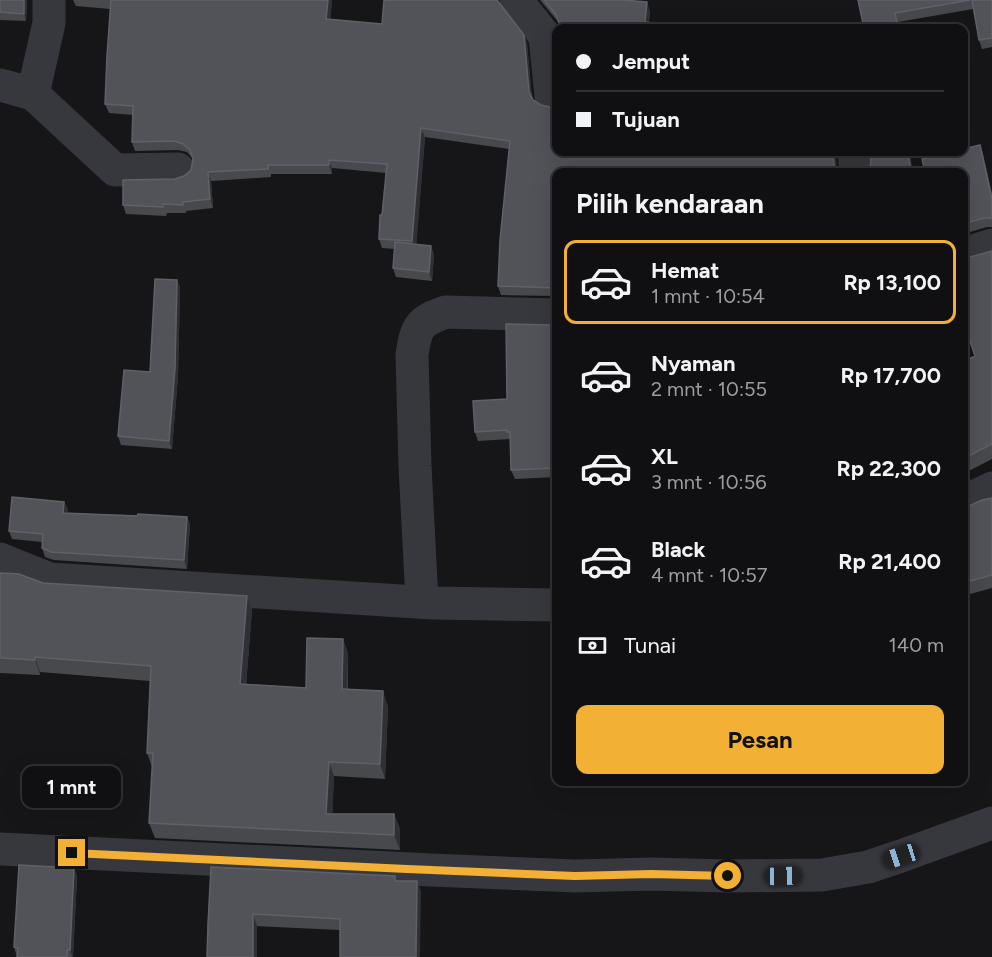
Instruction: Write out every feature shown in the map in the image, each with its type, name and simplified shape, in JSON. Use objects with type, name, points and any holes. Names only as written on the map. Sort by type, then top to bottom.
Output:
[{"type":"street","points":[[33,94],[49,23],[49,0]]},
{"type":"street","points":[[516,0],[545,36],[551,97]]},
{"type":"street","points":[[0,85],[33,94],[115,170],[178,169]]},
{"type":"street","points":[[968,252],[992,244]]},
{"type":"street","points":[[422,601],[412,356],[421,324],[433,316],[446,312],[552,315]]},
{"type":"street","points":[[968,500],[992,488]]},
{"type":"street","points":[[0,560],[50,579],[434,603],[552,605]]},
{"type":"street","points":[[0,849],[564,876],[813,875],[868,867],[992,822]]},
{"type":"building","points":[[0,0],[24,0],[24,14],[0,12]]},
{"type":"building","points":[[111,0],[328,0],[326,19],[382,24],[384,0],[497,0],[524,35],[529,91],[533,100],[541,105],[552,106],[552,156],[833,156],[835,168],[552,168],[552,288],[498,286],[500,240],[510,141],[421,128],[412,241],[379,239],[387,164],[329,160],[329,165],[268,165],[268,169],[208,172],[210,199],[183,202],[183,205],[163,204],[163,207],[123,205],[123,180],[175,179],[191,170],[193,159],[190,150],[174,141],[132,142],[133,106],[105,104]]},
{"type":"building","points":[[544,0],[647,2],[645,22],[662,24],[559,24],[556,15]]},
{"type":"building","points":[[858,0],[970,0],[895,13],[897,24],[863,24]]},
{"type":"building","points":[[972,0],[992,0],[992,38],[979,40]]},
{"type":"building","points":[[980,145],[992,199],[992,218],[968,223],[968,168],[924,168],[922,159],[936,156],[968,156],[968,148]]},
{"type":"building","points":[[870,156],[909,156],[911,168],[870,168]]},
{"type":"building","points":[[395,242],[431,246],[429,272],[393,268]]},
{"type":"building","points":[[992,251],[992,444],[968,456],[968,360],[975,356],[968,335],[968,258]]},
{"type":"building","points":[[155,279],[177,280],[175,368],[169,441],[118,436],[124,370],[150,372]]},
{"type":"building","points":[[506,324],[552,325],[552,468],[511,470],[510,432],[507,430],[475,432],[473,401],[507,399]]},
{"type":"building","points":[[12,497],[64,502],[63,513],[187,517],[184,560],[51,552],[42,548],[43,534],[9,531]]},
{"type":"building","points":[[992,498],[992,575],[968,582],[968,507]]},
{"type":"building","points":[[0,573],[19,574],[43,583],[247,596],[240,684],[306,688],[307,638],[343,639],[342,689],[383,691],[380,764],[329,762],[326,814],[394,814],[394,835],[149,823],[153,753],[147,753],[151,666],[35,657],[35,660],[0,658]]},
{"type":"building","points":[[19,865],[74,868],[70,950],[67,950],[67,957],[17,957],[18,948],[14,947]]},
{"type":"building","points":[[211,867],[395,876],[395,881],[417,881],[416,957],[340,957],[340,919],[253,914],[253,957],[207,957]]},
{"type":"route","points":[[72,853],[575,876],[651,874],[728,876]]}]
